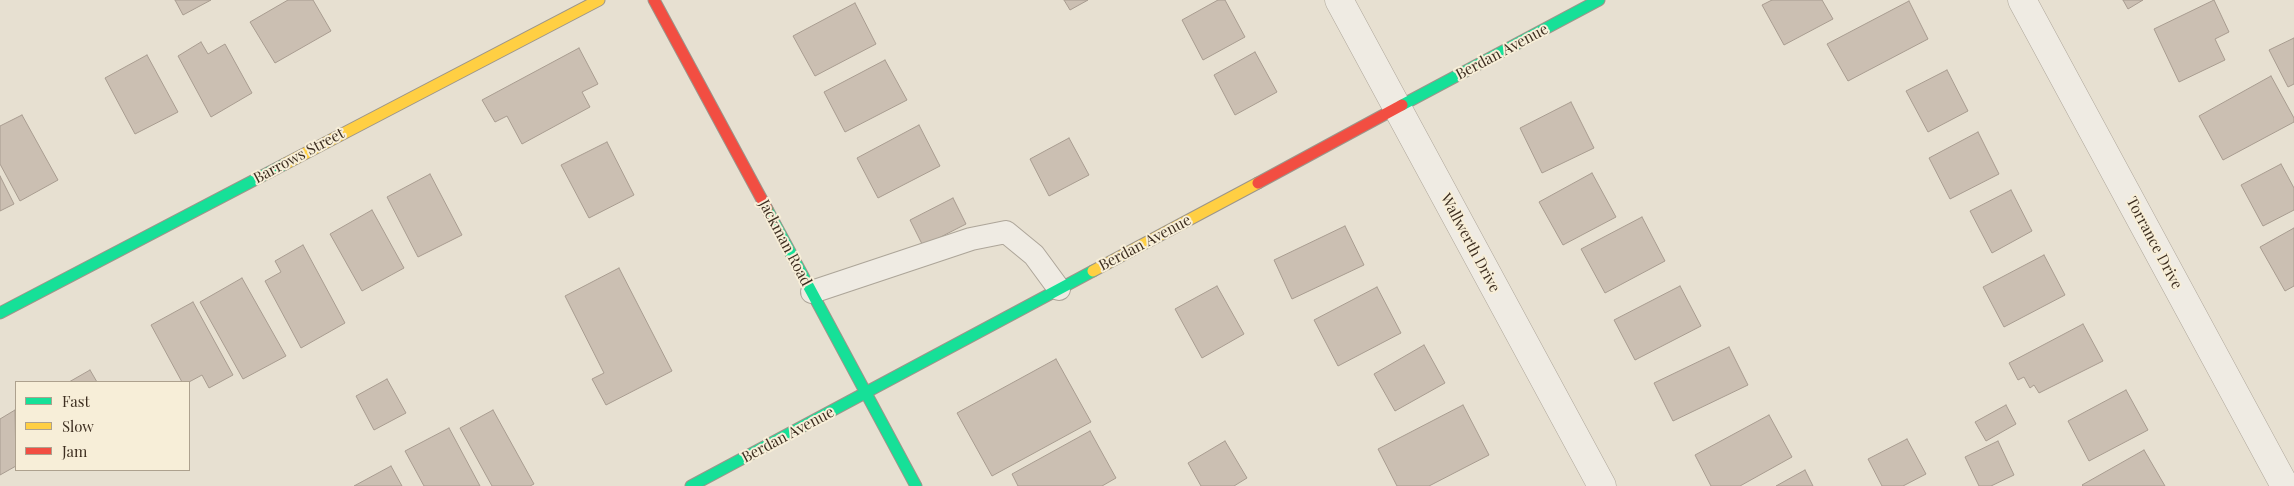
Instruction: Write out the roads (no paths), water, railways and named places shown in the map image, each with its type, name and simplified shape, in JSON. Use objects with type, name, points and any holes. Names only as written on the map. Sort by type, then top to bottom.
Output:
[{"type":"street","name":"Barrows Street","points":[[0,313],[599,0]]},
{"type":"street","name":"Jackman Road","points":[[654,0],[916,486]]},
{"type":"street","name":"Wallwerth Drive","points":[[1339,0],[1602,486]]},
{"type":"street","name":"Berdan Avenue","points":[[690,486],[1599,0]]},
{"type":"street","name":"Torrance Drive","points":[[2022,0],[2285,486]]},
{"type":"lane","points":[[812,292],[971,239],[1006,232],[1034,255],[1059,290]]}]
